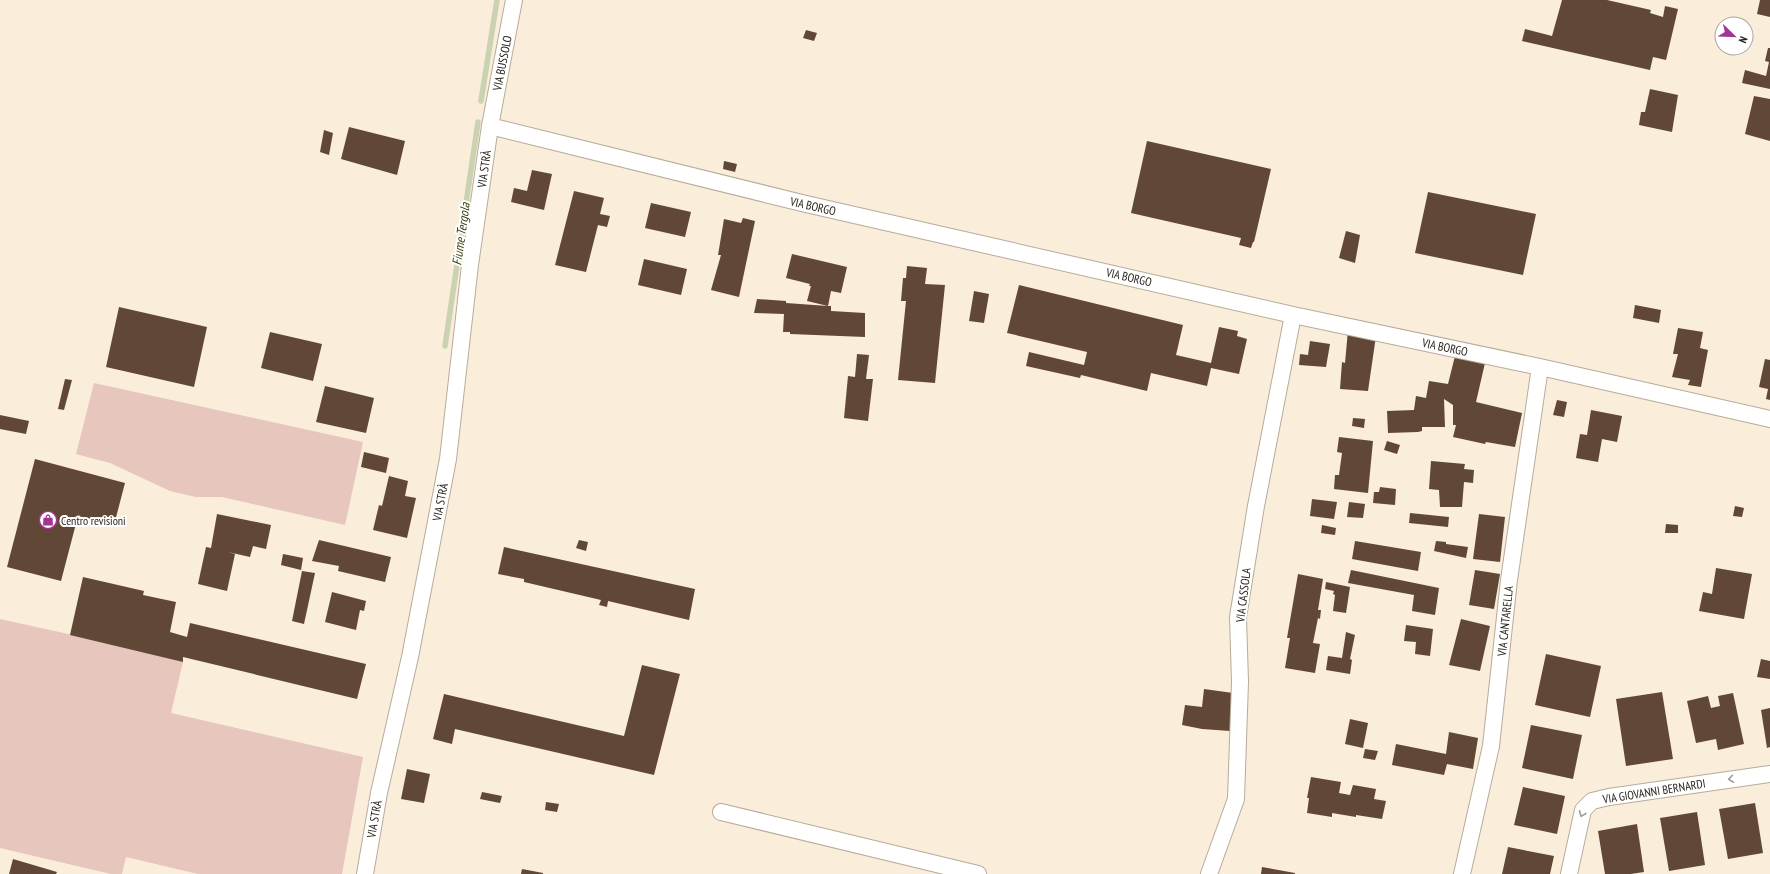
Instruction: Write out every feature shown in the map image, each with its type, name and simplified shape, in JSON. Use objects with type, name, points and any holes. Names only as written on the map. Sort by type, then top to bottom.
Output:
[{"type":"street","name":"VIA BUSSOLO","points":[[490,126],[514,0]]},
{"type":"street","name":"VIA BORGO","points":[[490,126],[806,204],[1293,315],[1540,367],[1770,419]]},
{"type":"street","name":"VIA STRÀ","points":[[365,874],[379,793],[410,657],[448,459],[470,265],[490,126]]},
{"type":"street","name":"VIA CASSOLA","points":[[1209,874],[1236,799],[1240,682],[1238,616],[1256,506],[1293,315]]},
{"type":"street","name":"VIA CANTARELLA","points":[[1462,874],[1491,746],[1509,580],[1540,367]]},
{"type":"street","name":"VIA GIOVANNI BERNARDI","points":[[1569,874],[1583,810],[1592,801],[1609,797],[1770,774]]},
{"type":"street","points":[[721,812],[978,874]]},
{"type":"shaded area","points":[[94,383],[363,442],[345,525],[222,497],[196,497],[170,491],[110,463],[76,454]]},
{"type":"shaded area","points":[[0,619],[132,648],[183,662],[171,713],[363,757],[342,874],[198,874],[126,857],[122,874],[111,874],[0,848]]},
{"type":"building","points":[[1562,0],[1607,0],[1651,10],[1650,13],[1663,17],[1665,6],[1678,9],[1666,60],[1653,57],[1650,70],[1522,41],[1525,29],[1552,36]]},
{"type":"building","points":[[1760,0],[1770,0],[1770,17],[1757,14]]},
{"type":"building","points":[[806,30],[817,33],[814,41],[803,38]]},
{"type":"building","points":[[1768,48],[1770,48],[1770,89],[1742,83],[1745,70],[1766,76],[1769,62],[1765,61]]},
{"type":"building","points":[[1650,89],[1678,95],[1672,132],[1639,125],[1641,112],[1645,112]]},
{"type":"building","points":[[1754,96],[1770,99],[1770,141],[1745,134]]},
{"type":"building","points":[[349,127],[405,141],[397,175],[341,159]]},
{"type":"building","points":[[324,130],[333,133],[329,155],[320,152]]},
{"type":"building","points":[[1147,141],[1271,169],[1254,242],[1251,248],[1239,245],[1241,238],[1131,213]]},
{"type":"building","points":[[724,161],[737,164],[735,172],[723,169]]},
{"type":"building","points":[[532,170],[552,174],[544,210],[511,202],[514,188],[527,191]]},
{"type":"building","points":[[574,191],[604,198],[600,214],[610,216],[607,227],[598,225],[586,272],[555,265]]},
{"type":"building","points":[[1428,192],[1536,214],[1523,275],[1415,253]]},
{"type":"building","points":[[651,203],[691,212],[685,237],[645,228]]},
{"type":"building","points":[[743,218],[755,221],[739,297],[711,290],[721,255],[718,255],[724,219],[741,223]]},
{"type":"building","points":[[1346,231],[1360,235],[1355,263],[1339,258]]},
{"type":"building","points":[[792,254],[847,267],[841,293],[831,291],[828,306],[807,301],[811,286],[809,286],[810,284],[786,278]]},
{"type":"building","points":[[644,259],[687,269],[681,295],[638,285]]},
{"type":"building","points":[[907,266],[927,268],[925,284],[945,285],[935,383],[898,380],[906,301],[901,301],[903,278],[906,278]]},
{"type":"building","points":[[1019,285],[1183,325],[1176,355],[1211,363],[1219,327],[1238,331],[1237,336],[1247,339],[1239,374],[1211,368],[1207,386],[1151,373],[1147,391],[1081,375],[1080,378],[1026,366],[1029,352],[1084,365],[1087,352],[1007,333]]},
{"type":"building","points":[[974,291],[989,294],[984,323],[969,321]]},
{"type":"building","points":[[757,299],[786,301],[786,303],[831,306],[831,311],[865,313],[865,337],[790,334],[790,332],[783,332],[784,314],[754,313]]},
{"type":"building","points":[[1635,305],[1661,310],[1659,323],[1633,318]]},
{"type":"building","points":[[119,307],[207,327],[194,387],[106,367]]},
{"type":"building","points":[[1678,328],[1703,332],[1700,348],[1708,350],[1701,387],[1688,385],[1690,380],[1672,377],[1678,354],[1673,354]]},
{"type":"building","points":[[1348,330],[1376,336],[1368,391],[1340,389],[1342,362],[1345,363]]},
{"type":"building","points":[[270,332],[322,344],[313,381],[261,368]]},
{"type":"building","points":[[1310,341],[1330,344],[1326,367],[1299,365],[1300,354],[1308,355]]},
{"type":"building","points":[[857,354],[869,355],[866,379],[873,379],[868,421],[844,418],[848,376],[855,377]]},
{"type":"building","points":[[1455,356],[1485,363],[1476,402],[1522,413],[1515,447],[1486,442],[1485,444],[1453,437],[1456,425],[1453,425],[1453,405],[1444,399],[1445,427],[1422,427],[1422,431],[1418,432],[1388,433],[1387,411],[1414,410],[1416,396],[1426,398],[1429,381],[1448,384]]},
{"type":"building","points":[[1765,359],[1770,360],[1770,400],[1766,399],[1768,389],[1759,387]]},
{"type":"building","points":[[65,379],[72,380],[64,410],[58,409]]},
{"type":"building","points":[[325,386],[374,398],[366,433],[316,422]]},
{"type":"building","points":[[1557,400],[1567,402],[1564,417],[1553,415]]},
{"type":"building","points":[[1591,410],[1622,416],[1617,442],[1602,439],[1598,462],[1576,458],[1580,434],[1587,435]]},
{"type":"building","points":[[0,415],[29,421],[26,434],[0,429]]},
{"type":"building","points":[[1353,418],[1365,419],[1364,428],[1352,426]]},
{"type":"building","points":[[1339,437],[1373,441],[1368,493],[1334,489],[1335,475],[1339,475],[1342,453],[1337,452]]},
{"type":"building","points":[[1387,441],[1400,445],[1397,454],[1384,450]]},
{"type":"building","points":[[364,452],[389,458],[386,473],[361,467]]},
{"type":"building","name":"Centro revisioni","points":[[35,459],[125,483],[114,525],[78,516],[61,581],[7,567]]},
{"type":"building","points":[[1431,461],[1465,464],[1464,469],[1474,470],[1473,483],[1464,482],[1462,507],[1440,507],[1439,490],[1429,489]]},
{"type":"building","points":[[389,476],[408,481],[405,496],[416,498],[407,538],[373,530],[379,505],[382,506]]},
{"type":"building","points":[[1380,487],[1396,489],[1395,505],[1373,503],[1374,492],[1379,492]]},
{"type":"building","points":[[1312,499],[1337,502],[1334,519],[1310,516]]},
{"type":"building","points":[[1349,502],[1365,504],[1363,518],[1347,517]]},
{"type":"building","points":[[1735,506],[1744,508],[1742,517],[1733,516]]},
{"type":"building","points":[[1410,513],[1449,517],[1448,527],[1409,523]]},
{"type":"building","points":[[217,514],[271,525],[266,549],[253,546],[250,557],[228,552],[235,554],[227,591],[198,584],[206,547],[211,548]]},
{"type":"building","points":[[1479,514],[1505,517],[1500,562],[1473,559]]},
{"type":"building","points":[[1666,524],[1678,525],[1678,533],[1665,533]]},
{"type":"building","points":[[1322,525],[1336,528],[1335,535],[1321,533]]},
{"type":"building","points":[[319,540],[391,557],[385,582],[338,571],[339,566],[312,561]]},
{"type":"building","points":[[579,540],[588,542],[586,551],[576,548]]},
{"type":"building","points":[[1355,541],[1421,552],[1418,571],[1352,559]]},
{"type":"building","points":[[1436,541],[1468,547],[1466,558],[1434,551]]},
{"type":"building","points":[[504,547],[695,589],[689,620],[608,601],[607,607],[599,605],[601,600],[524,582],[524,579],[498,574]]},
{"type":"building","points":[[283,554],[303,558],[301,570],[281,565]]},
{"type":"building","points":[[1716,568],[1752,574],[1744,619],[1699,611],[1703,592],[1712,594]]},
{"type":"building","points":[[1351,570],[1439,588],[1435,615],[1412,611],[1414,595],[1348,583]]},
{"type":"building","points":[[1475,570],[1500,574],[1494,609],[1469,605]]},
{"type":"building","points":[[302,571],[315,573],[304,624],[292,621]]},
{"type":"building","points":[[1298,574],[1323,579],[1318,610],[1321,610],[1320,619],[1318,618],[1313,643],[1320,644],[1315,673],[1285,668],[1290,638],[1287,638]]},
{"type":"building","points":[[83,577],[144,591],[143,595],[176,602],[170,632],[187,637],[190,623],[366,664],[357,699],[183,657],[183,662],[70,635]]},
{"type":"building","points":[[1326,582],[1350,587],[1346,613],[1333,611],[1335,595],[1333,594],[1334,591],[1325,589]]},
{"type":"building","points":[[332,592],[366,601],[364,611],[360,610],[356,630],[325,622]]},
{"type":"building","points":[[1461,619],[1490,626],[1480,671],[1449,665]]},
{"type":"building","points":[[1406,625],[1433,629],[1430,656],[1415,654],[1416,642],[1404,641]]},
{"type":"building","points":[[1346,632],[1355,635],[1350,659],[1352,660],[1350,674],[1326,670],[1328,656],[1342,658]]},
{"type":"building","points":[[1546,654],[1601,666],[1590,717],[1535,705]]},
{"type":"building","points":[[1761,659],[1770,661],[1770,679],[1757,677]]},
{"type":"building","points":[[642,665],[680,674],[654,775],[455,729],[452,744],[433,739],[444,694],[624,736]]},
{"type":"building","points":[[1204,689],[1233,693],[1230,731],[1202,729],[1182,725],[1185,705],[1202,707]]},
{"type":"building","points":[[1662,692],[1673,759],[1626,766],[1616,699]]},
{"type":"building","points":[[1733,693],[1744,744],[1718,750],[1716,739],[1696,743],[1687,701],[1708,696],[1711,708],[1720,706],[1718,696]]},
{"type":"building","points":[[1770,708],[1770,747],[1767,748],[1761,710]]},
{"type":"building","points":[[1350,719],[1368,723],[1363,748],[1345,744]]},
{"type":"building","points":[[1531,725],[1582,735],[1573,779],[1522,768]]},
{"type":"building","points":[[1449,732],[1478,738],[1473,769],[1447,764],[1444,775],[1392,765],[1396,744],[1446,754]]},
{"type":"building","points":[[1365,749],[1378,751],[1375,760],[1363,758]]},
{"type":"building","points":[[407,769],[430,774],[424,803],[401,799]]},
{"type":"building","points":[[1311,777],[1341,782],[1339,793],[1350,795],[1353,785],[1376,789],[1374,799],[1386,801],[1382,819],[1332,813],[1332,817],[1307,813],[1309,798],[1307,798]]},
{"type":"building","points":[[1523,787],[1565,796],[1557,834],[1514,825]]},
{"type":"building","points":[[482,792],[502,796],[500,803],[480,799]]},
{"type":"building","points":[[546,802],[559,804],[557,812],[545,810]]},
{"type":"building","points":[[1755,803],[1763,853],[1728,859],[1719,809]]},
{"type":"building","points":[[1697,812],[1705,865],[1669,871],[1660,818]]},
{"type":"building","points":[[1637,824],[1644,872],[1631,874],[1605,874],[1598,831]]},
{"type":"building","points":[[1508,847],[1554,856],[1550,874],[1502,874]]},
{"type":"building","points":[[13,859],[57,872],[56,874],[9,874]]},
{"type":"building","points":[[1262,867],[1295,873],[1295,874],[1261,874]]},
{"type":"building","points":[[522,869],[543,873],[543,874],[521,874]]},
{"type":"waterway","name":"Fiume Tergola","points":[[481,101],[497,0]]},
{"type":"waterway","name":"Fiume Tergola","points":[[445,346],[478,122]]},
{"type":"place","name":"Centro revisioni","points":[[48,520]]}]
